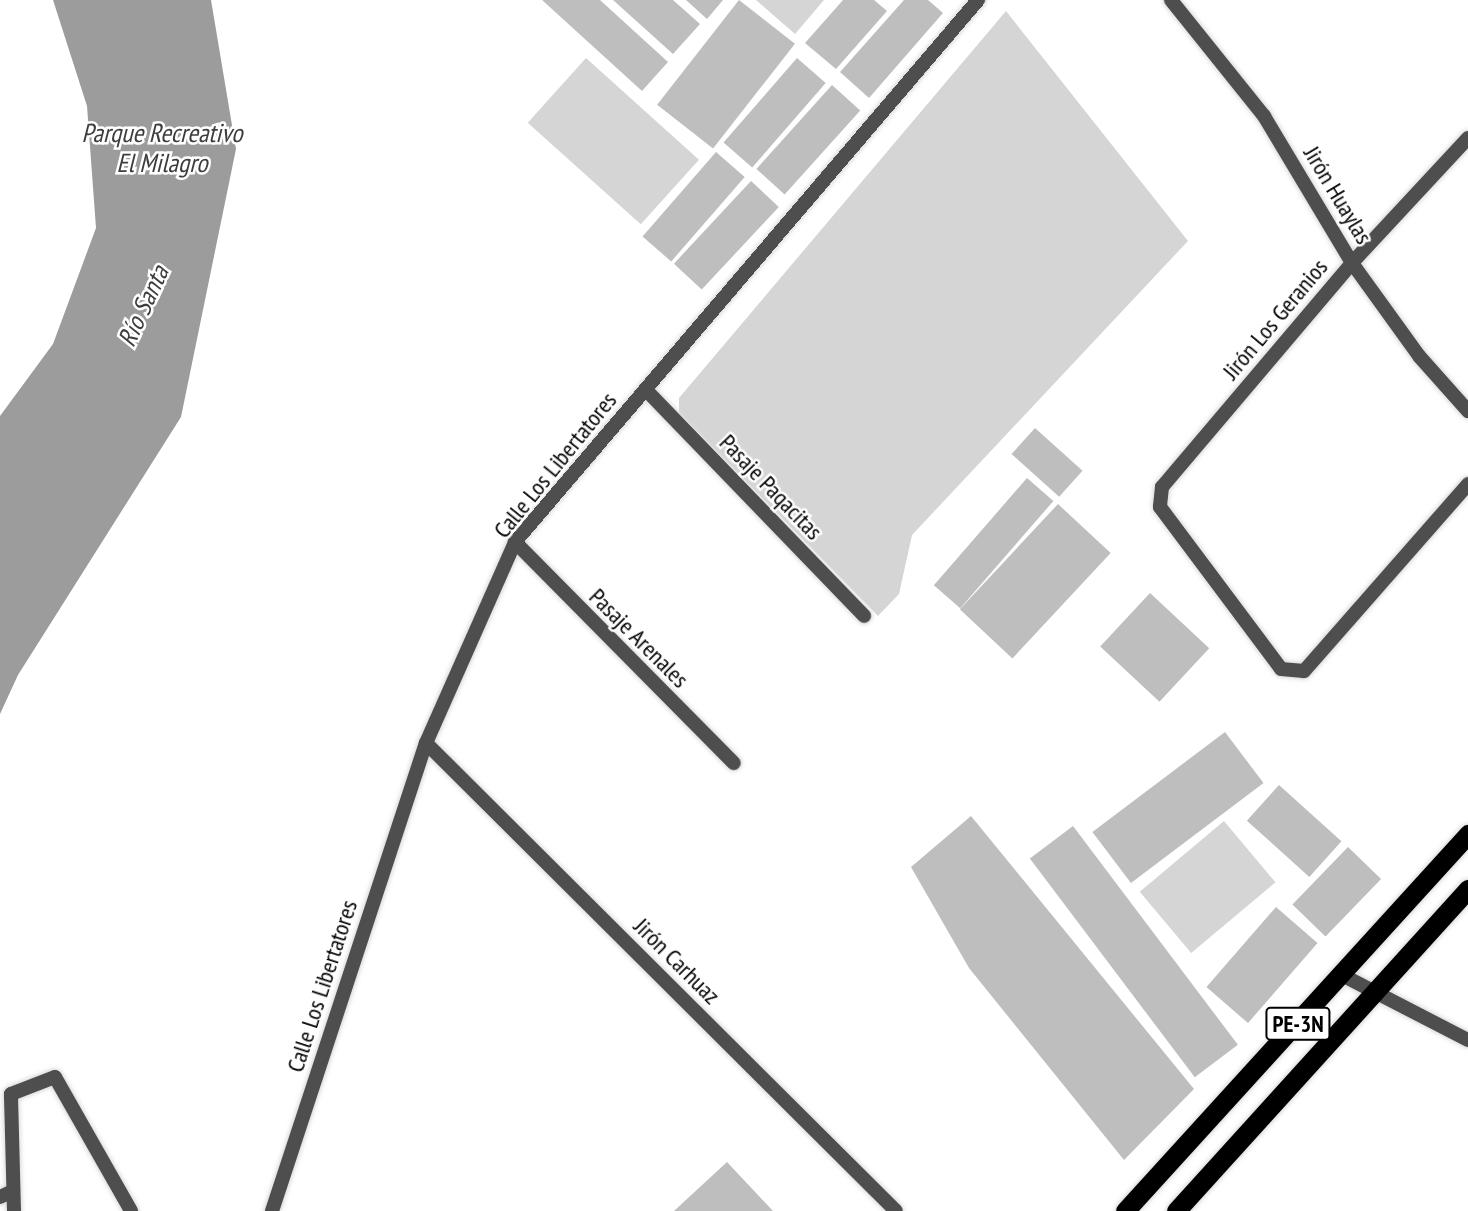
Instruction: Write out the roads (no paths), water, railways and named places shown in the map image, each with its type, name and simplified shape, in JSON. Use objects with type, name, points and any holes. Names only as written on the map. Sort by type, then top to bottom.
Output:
[{"type":"highway","name":"PE-3N","points":[[1125,1211],[1468,834]]},
{"type":"highway","name":"PE-3N","points":[[1176,1211],[1468,889]]},
{"type":"street","name":"Calle Los Libertatores","points":[[272,1211],[426,743],[515,542],[978,0]]},
{"type":"street","name":"Jirón Huaylas","points":[[1171,0],[1264,116],[1352,263],[1419,356],[1468,411]]},
{"type":"street","name":"Jirón Los Geranios","points":[[1468,138],[1352,263],[1163,487],[1160,507],[1281,669],[1304,671],[1468,484]]},
{"type":"street","name":"Pasaje Paqacitas","points":[[646,390],[864,616]]},
{"type":"street","name":"Pasaje Arenales","points":[[515,542],[734,763]]},
{"type":"street","name":"Jirón Carhuaz","points":[[426,743],[896,1211]]},
{"type":"street","points":[[1342,975],[1468,1040]]},
{"type":"street","points":[[15,1211],[7,1194],[11,1094],[55,1077],[131,1211]]},
{"type":"water","name":"Parque Recreativo El Milagro","points":[[53,0],[211,0],[236,149],[181,417],[18,675],[0,714],[0,416],[53,344],[96,228],[87,106]]},
{"type":"water label","name":"Río Santa","points":[[143,306]]}]
